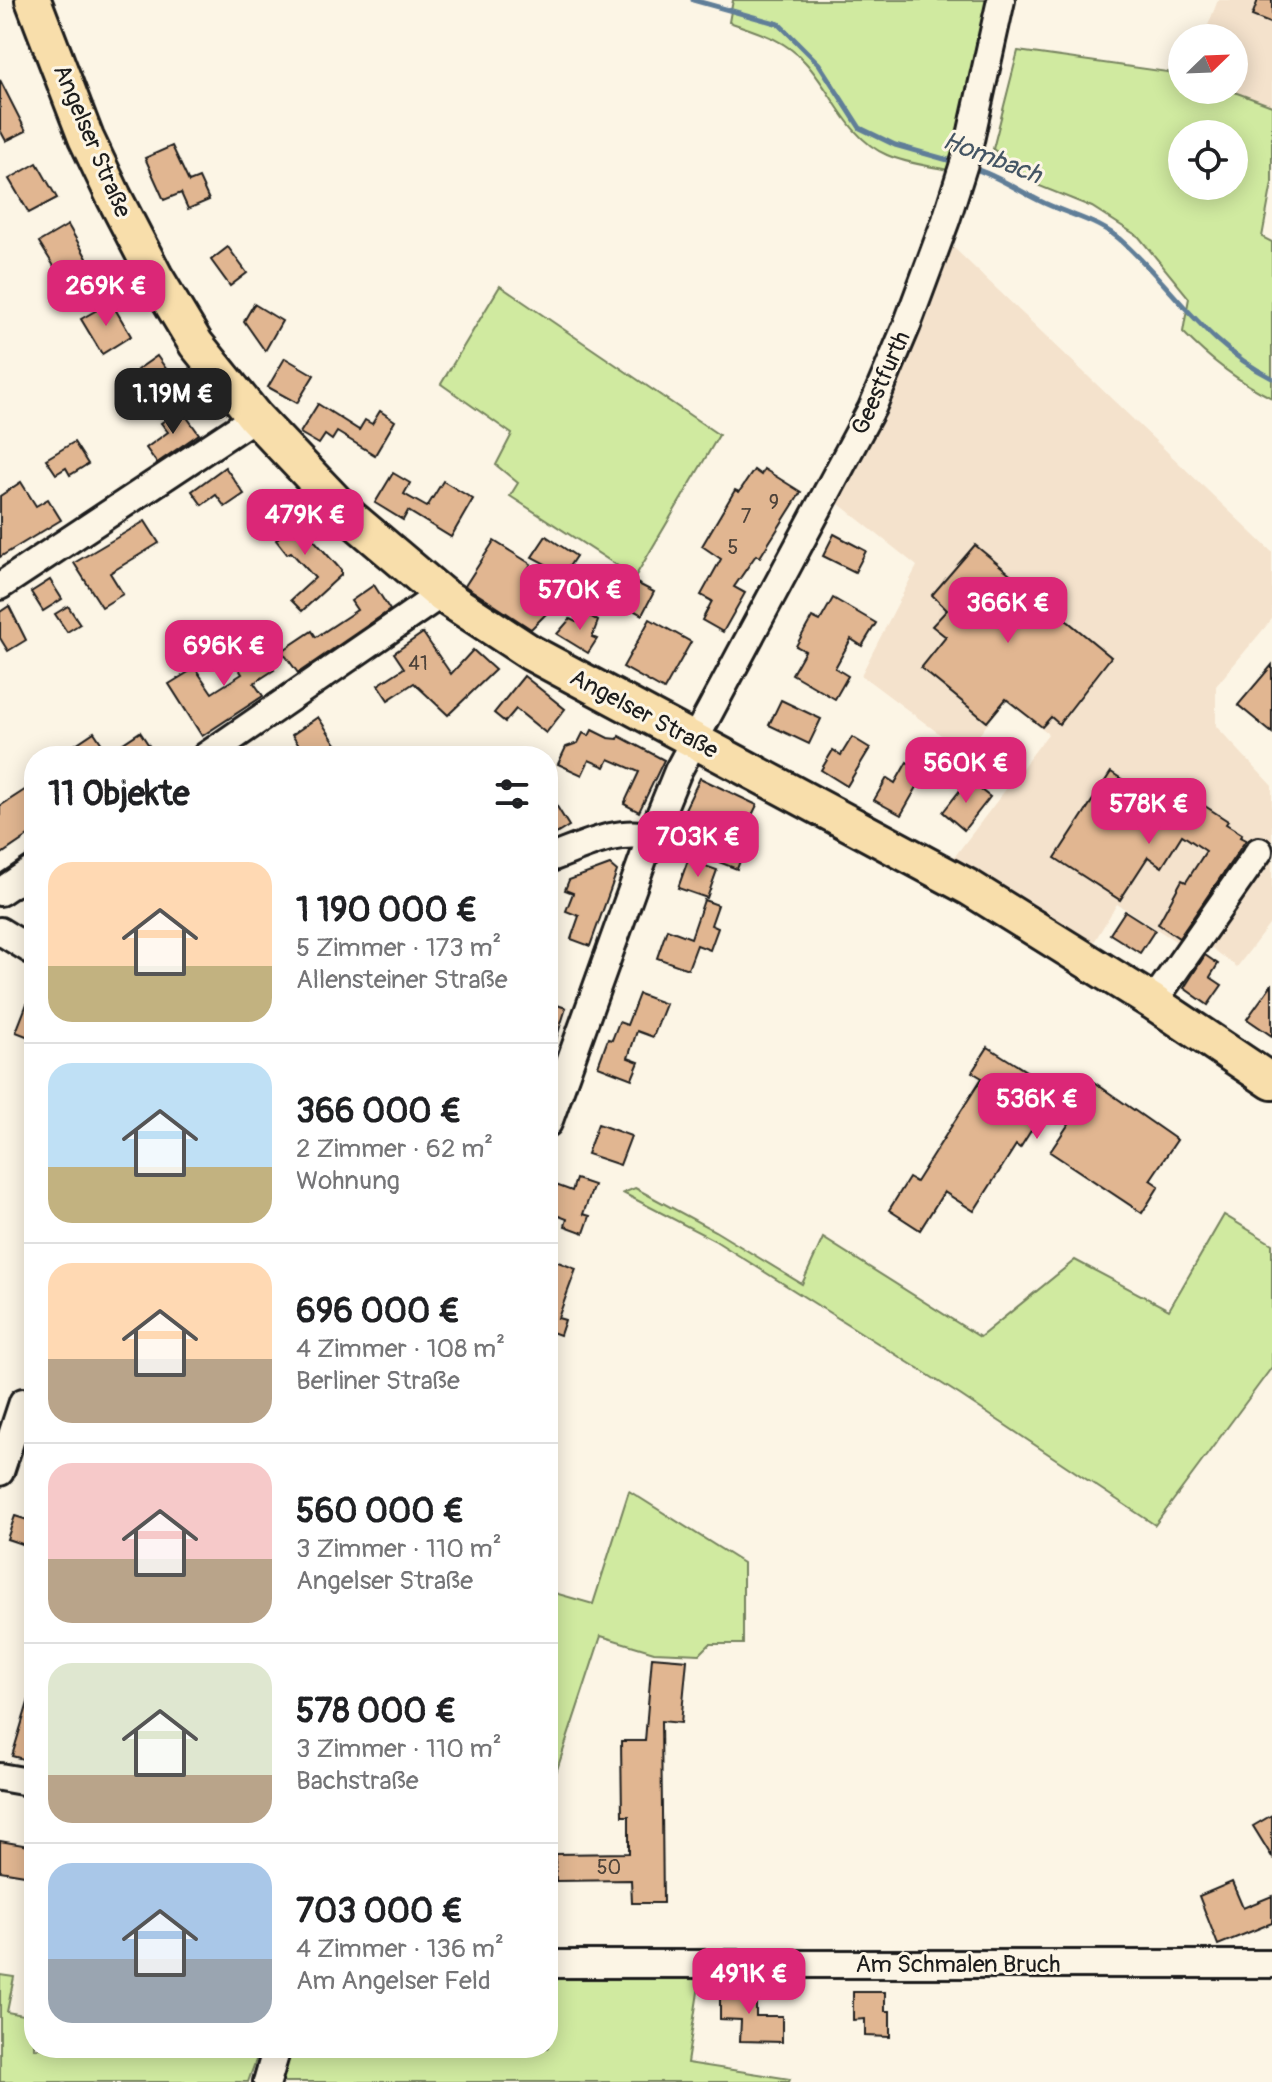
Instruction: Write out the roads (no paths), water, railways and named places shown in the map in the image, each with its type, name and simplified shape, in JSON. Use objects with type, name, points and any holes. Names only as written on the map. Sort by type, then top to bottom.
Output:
[{"type":"main road","name":"Angelser Straße","points":[[33,0],[86,138],[139,245],[196,344],[255,417],[333,502],[441,594],[531,653],[970,888],[1153,1002],[1272,1082]]},
{"type":"street","name":"Geestfurth","points":[[558,1095],[651,837],[678,771],[872,408],[907,325],[964,163],[1001,0]]},
{"type":"street","points":[[0,586],[255,417]]},
{"type":"street","points":[[221,746],[441,594]]},
{"type":"street","points":[[558,855],[597,841],[635,832],[651,837]]},
{"type":"street","points":[[1153,1002],[1259,851]]},
{"type":"street","points":[[0,892],[24,876]]},
{"type":"street","points":[[0,931],[24,946]]},
{"type":"street","points":[[0,1472],[24,1402]]},
{"type":"street","points":[[0,1777],[24,1781]]},
{"type":"street","name":"Am Schmalen Bruch","points":[[558,1964],[1272,1964]]},
{"type":"street","points":[[267,2082],[274,2058]]},
{"type":"waterway","name":"Hombach","points":[[693,0],[779,24],[819,64],[860,128],[895,145],[955,162]]},
{"type":"waterway","name":"Hombach","points":[[972,168],[1115,235],[1210,333],[1272,378]]}]
